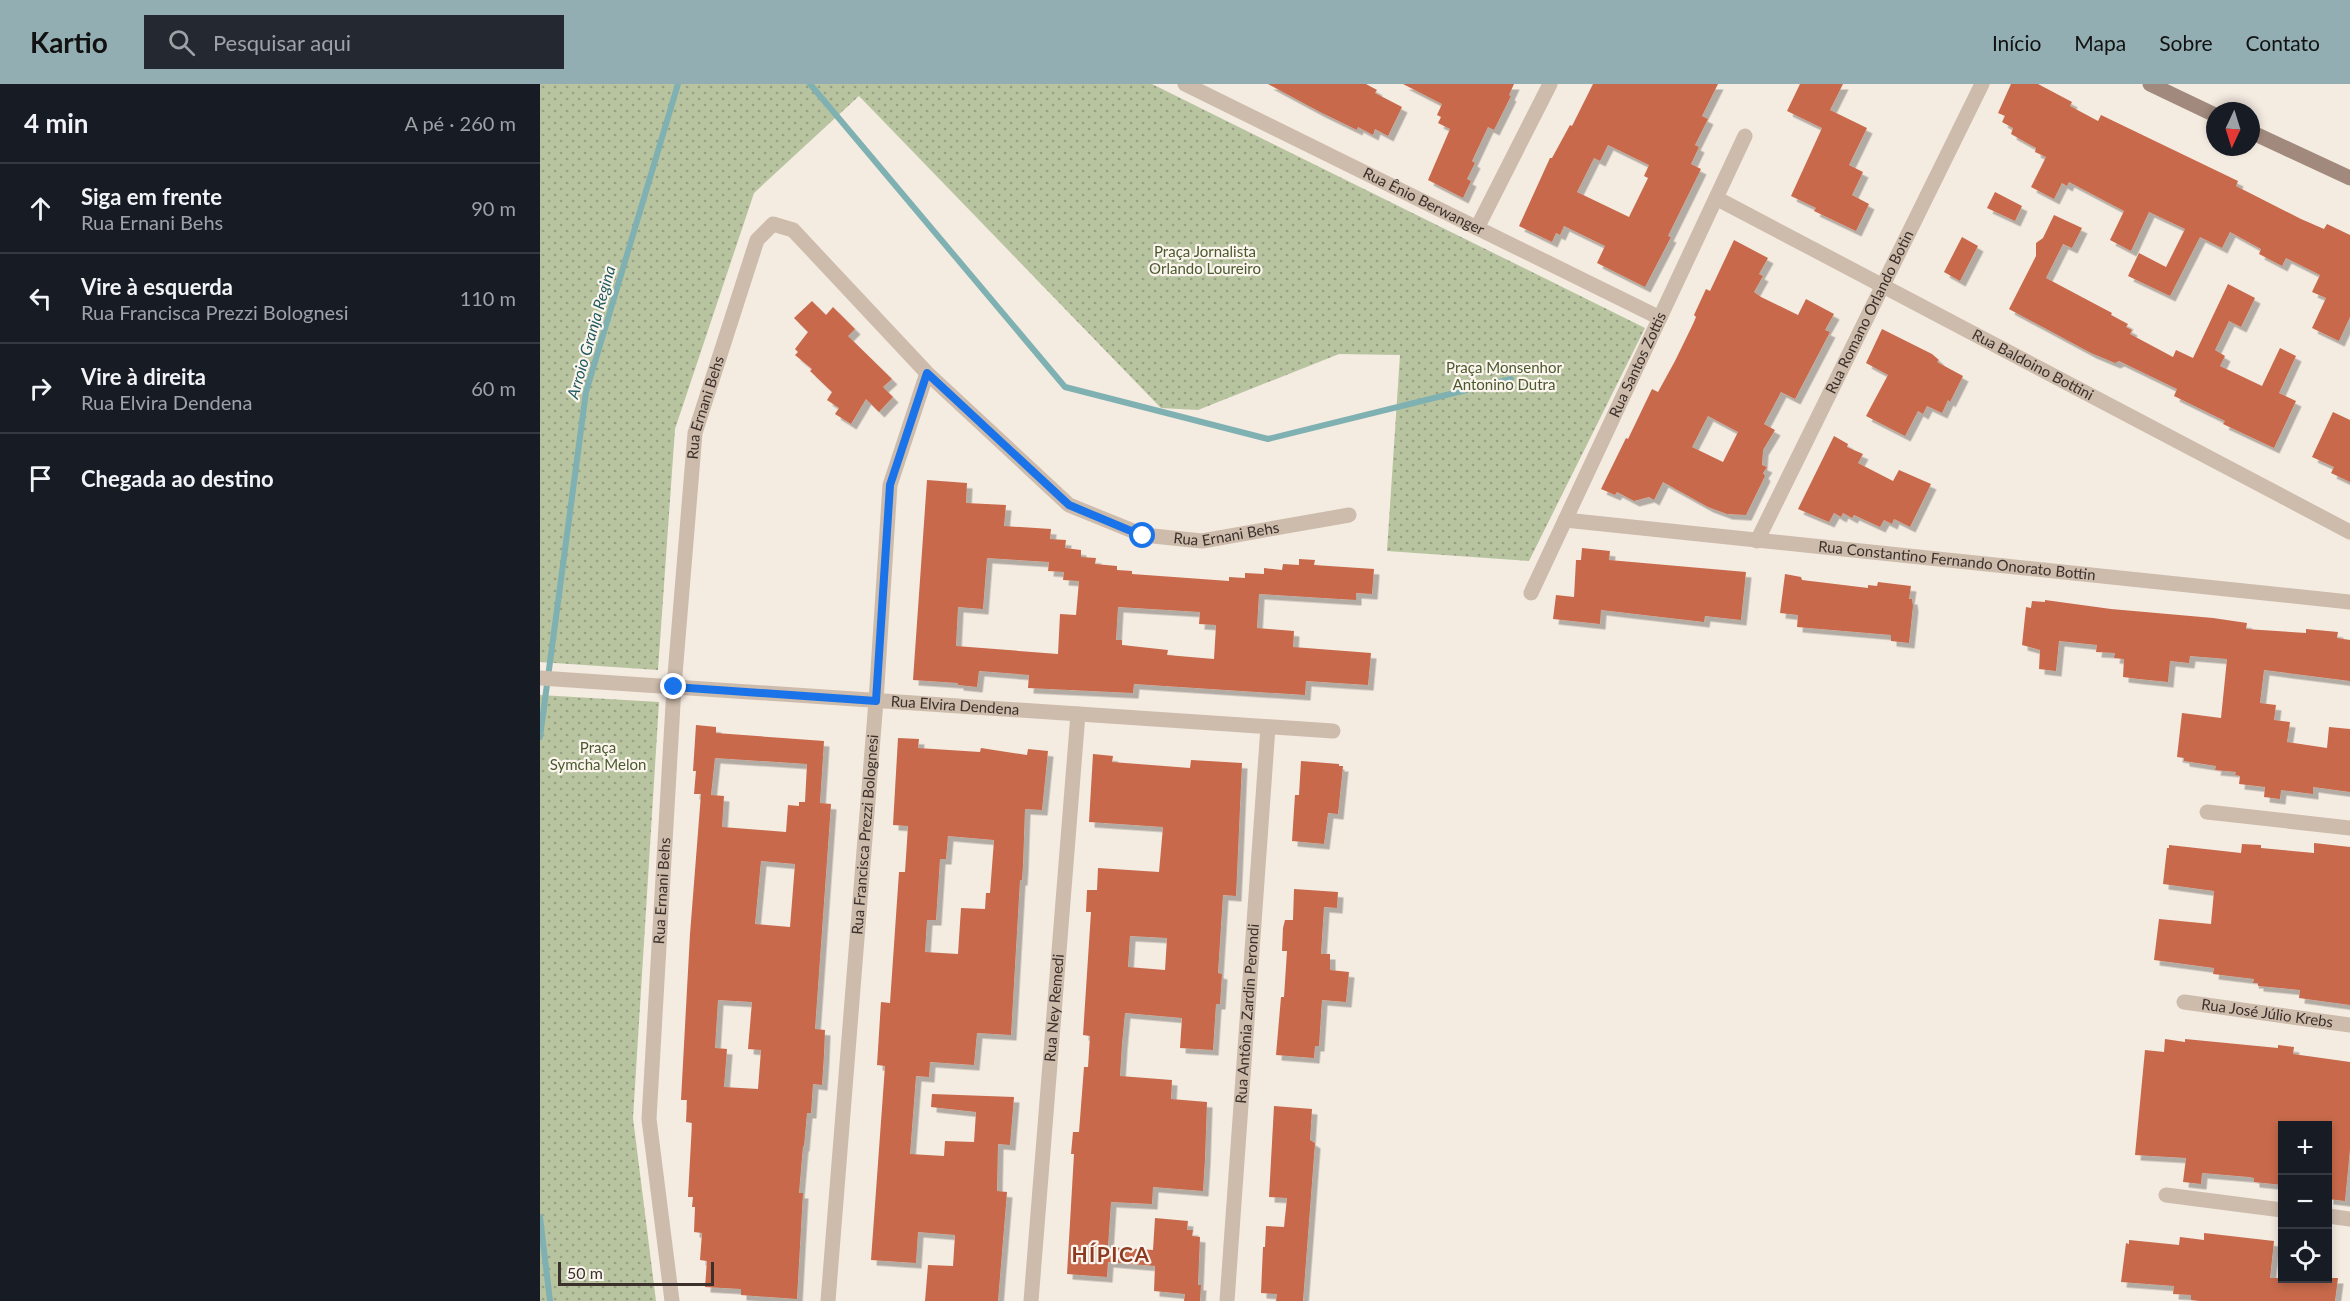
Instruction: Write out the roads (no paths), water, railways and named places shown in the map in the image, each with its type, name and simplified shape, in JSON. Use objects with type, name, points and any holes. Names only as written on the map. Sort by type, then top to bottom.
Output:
[{"type":"street","name":"Rua Ênio Berwanger","points":[[1185,84],[1660,318]]},
{"type":"street","points":[[1477,228],[1550,84]]},
{"type":"street","name":"Rua Romano Orlando Botin","points":[[1757,541],[1982,84]]},
{"type":"street","points":[[2150,84],[2206,111]]},
{"type":"street","name":"Rua Santos Zottis","points":[[1531,593],[1745,136]]},
{"type":"street","points":[[2260,136],[2350,178]]},
{"type":"street","name":"Rua Baldoino Bottini","points":[[1716,198],[2350,532]]},
{"type":"street","name":"Rua Ernani Behs","points":[[672,1301],[649,1119],[674,687],[695,433],[756,240],[773,224],[793,230],[927,373],[1069,505],[1143,536],[1202,541],[1349,515]]},
{"type":"street","name":"Rua Francisca Prezzi Bolognesi","points":[[828,1301],[876,701],[890,485],[927,373]]},
{"type":"street","name":"Rua Constantino Fernando Onorato Bottin","points":[[1565,520],[2350,602]]},
{"type":"street","name":"Rua Elvira Dendena","points":[[540,678],[1333,731]]},
{"type":"street","name":"Rua Ney Remedi","points":[[1030,1301],[1078,714]]},
{"type":"street","name":"Rua Antônia Zardin Perondi","points":[[1227,1301],[1268,727]]},
{"type":"street","points":[[2207,812],[2350,828]]},
{"type":"street","name":"Rua José Júlio Krebs","points":[[2184,1002],[2350,1025]]},
{"type":"street","points":[[2166,1195],[2278,1209]]},
{"type":"street","points":[[2332,1217],[2350,1219]]},
{"type":"waterway","name":"Arroio Granja Regina","points":[[540,737],[586,392],[678,84]]},
{"type":"waterway","points":[[810,84],[1065,387],[1268,439],[1511,379]]},
{"type":"waterway","name":"Arroio Granja Regina","points":[[540,1217],[550,1301]]},
{"type":"district","name":"HÍPICA","points":[[1111,1255]]},
{"type":"park label","name":"Praça Jornalista Orlando Loureiro","points":[[1205,260]]},
{"type":"park label","name":"Praça Monsenhor Antonino Dutra","points":[[1504,376]]},
{"type":"park label","name":"Praça Symcha Melon","points":[[598,756]]}]
